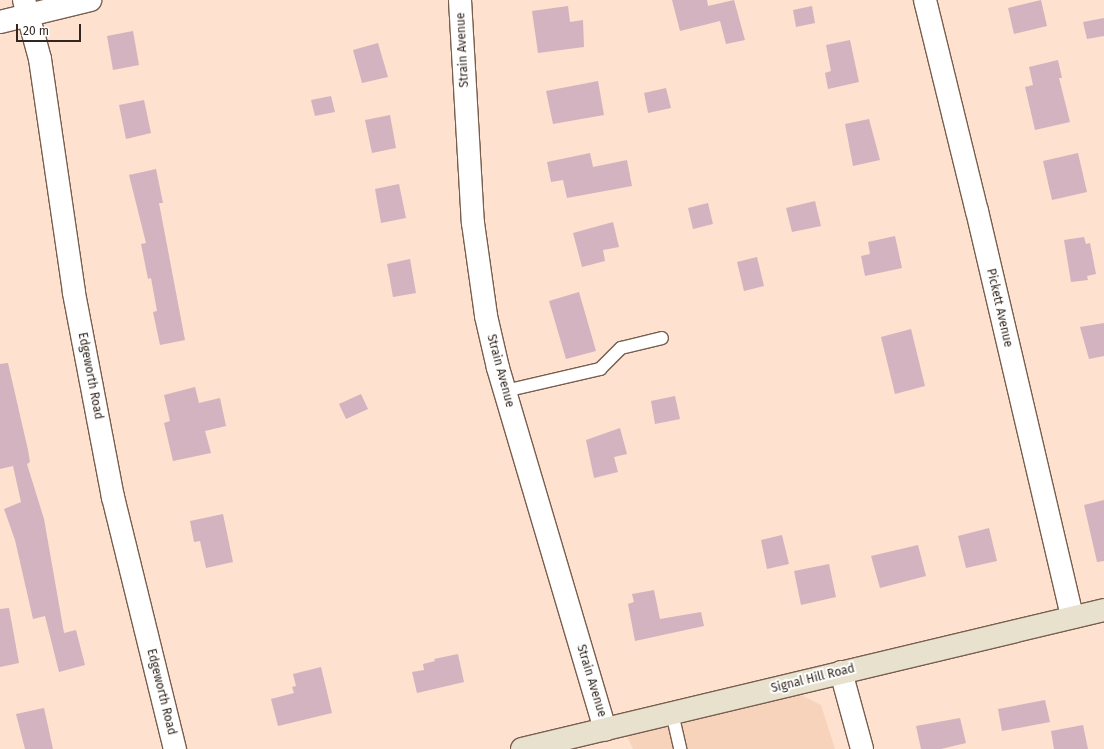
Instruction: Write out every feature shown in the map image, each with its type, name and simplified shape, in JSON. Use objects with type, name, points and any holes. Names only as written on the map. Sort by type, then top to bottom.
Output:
[{"type":"street","points":[[0,22],[26,8],[90,0]]},
{"type":"street","name":"Strain Avenue","points":[[460,0],[473,223],[486,316],[505,391],[605,729]]},
{"type":"street","name":"Pickett Avenue","points":[[925,0],[977,211],[1072,617]]},
{"type":"street","name":"Edgeworth Road","points":[[26,8],[40,58],[74,293],[113,497],[175,749]]},
{"type":"street","name":"Signal Hill Road","points":[[523,749],[1104,610]]},
{"type":"street","points":[[841,672],[862,749]]},
{"type":"lane","points":[[505,391],[600,368],[620,348],[662,338]]},
{"type":"lane","points":[[672,713],[680,749]]},
{"type":"shaded area","points":[[799,694],[821,705],[835,749],[633,749],[625,732]]},
{"type":"building","points":[[672,0],[707,0],[708,6],[734,0],[745,40],[726,44],[720,21],[680,31]]},
{"type":"building","points":[[1041,0],[1047,26],[1014,34],[1008,8]]},
{"type":"building","points":[[568,6],[570,22],[583,20],[584,47],[538,53],[532,11]]},
{"type":"building","points":[[812,6],[815,23],[796,27],[793,10]]},
{"type":"building","points":[[1104,18],[1104,36],[1087,39],[1083,22]]},
{"type":"building","points":[[133,31],[139,65],[113,70],[107,36]]},
{"type":"building","points":[[850,40],[859,82],[828,89],[825,73],[831,71],[826,45]]},
{"type":"building","points":[[378,43],[388,77],[362,83],[353,50]]},
{"type":"building","points":[[1058,60],[1062,78],[1059,78],[1070,122],[1035,130],[1025,87],[1033,85],[1029,67]]},
{"type":"building","points":[[598,81],[604,115],[553,124],[546,91]]},
{"type":"building","points":[[666,88],[671,108],[648,113],[644,93]]},
{"type":"building","points":[[331,96],[335,112],[315,116],[311,100]]},
{"type":"building","points":[[144,100],[151,133],[126,139],[119,105]]},
{"type":"building","points":[[390,115],[396,148],[372,153],[365,120]]},
{"type":"building","points":[[869,119],[880,160],[853,166],[845,124]]},
{"type":"building","points":[[590,153],[593,167],[627,160],[632,186],[567,198],[563,180],[551,182],[547,162]]},
{"type":"building","points":[[1078,153],[1087,192],[1052,200],[1043,161]]},
{"type":"building","points":[[156,169],[163,203],[159,203],[185,340],[160,345],[153,312],[157,311],[151,278],[148,279],[141,244],[146,243],[129,175]]},
{"type":"building","points":[[399,184],[406,218],[381,223],[375,189]]},
{"type":"building","points":[[815,201],[821,226],[792,232],[786,208]]},
{"type":"building","points":[[708,203],[713,224],[693,229],[688,208]]},
{"type":"building","points":[[613,222],[619,247],[603,250],[605,261],[582,267],[573,233]]},
{"type":"building","points":[[895,236],[902,268],[865,276],[861,256],[870,254],[868,242]]},
{"type":"building","points":[[1084,237],[1086,244],[1090,243],[1096,274],[1087,276],[1088,280],[1071,282],[1064,240]]},
{"type":"building","points":[[757,257],[764,286],[744,291],[737,262]]},
{"type":"building","points":[[410,259],[416,293],[393,297],[387,264]]},
{"type":"building","points":[[579,292],[596,351],[566,359],[549,301]]},
{"type":"building","points":[[1104,323],[1104,356],[1089,359],[1080,327]]},
{"type":"building","points":[[911,329],[925,386],[895,394],[881,337]]},
{"type":"building","points":[[8,363],[28,450],[30,462],[27,464],[44,519],[64,633],[76,630],[85,665],[59,672],[45,616],[33,619],[15,540],[4,509],[21,502],[13,466],[0,469],[0,364]]},
{"type":"building","points":[[195,387],[199,403],[220,398],[226,426],[205,431],[211,453],[173,461],[164,423],[170,421],[164,395]]},
{"type":"building","points":[[361,394],[368,409],[346,419],[339,404]]},
{"type":"building","points":[[675,396],[680,419],[655,424],[651,401]]},
{"type":"building","points":[[620,428],[627,454],[614,457],[618,472],[594,478],[586,440]]},
{"type":"building","points":[[1104,500],[1104,561],[1097,562],[1084,505]]},
{"type":"building","points":[[223,514],[233,562],[206,568],[200,541],[194,542],[190,521]]},
{"type":"building","points":[[989,528],[997,561],[966,568],[958,536]]},
{"type":"building","points":[[782,535],[789,564],[767,569],[761,540]]},
{"type":"building","points":[[918,545],[926,576],[880,588],[871,556]]},
{"type":"building","points":[[829,564],[836,597],[801,605],[794,571]]},
{"type":"building","points":[[654,590],[660,619],[701,612],[704,626],[635,641],[628,604],[634,602],[632,594]]},
{"type":"building","points":[[9,608],[19,663],[0,667],[0,609]]},
{"type":"building","points":[[458,654],[464,682],[417,693],[412,672],[424,670],[423,664],[435,661],[434,659]]},
{"type":"building","points":[[321,667],[332,713],[278,726],[271,699],[294,693],[292,687],[296,686],[293,674]]},
{"type":"building","points":[[1045,700],[1050,722],[1002,731],[998,709]]},
{"type":"building","points":[[44,708],[53,749],[25,749],[16,714]]},
{"type":"building","points":[[960,718],[966,743],[941,749],[921,749],[916,726]]},
{"type":"building","points":[[1083,725],[1088,749],[1054,749],[1051,731]]}]
